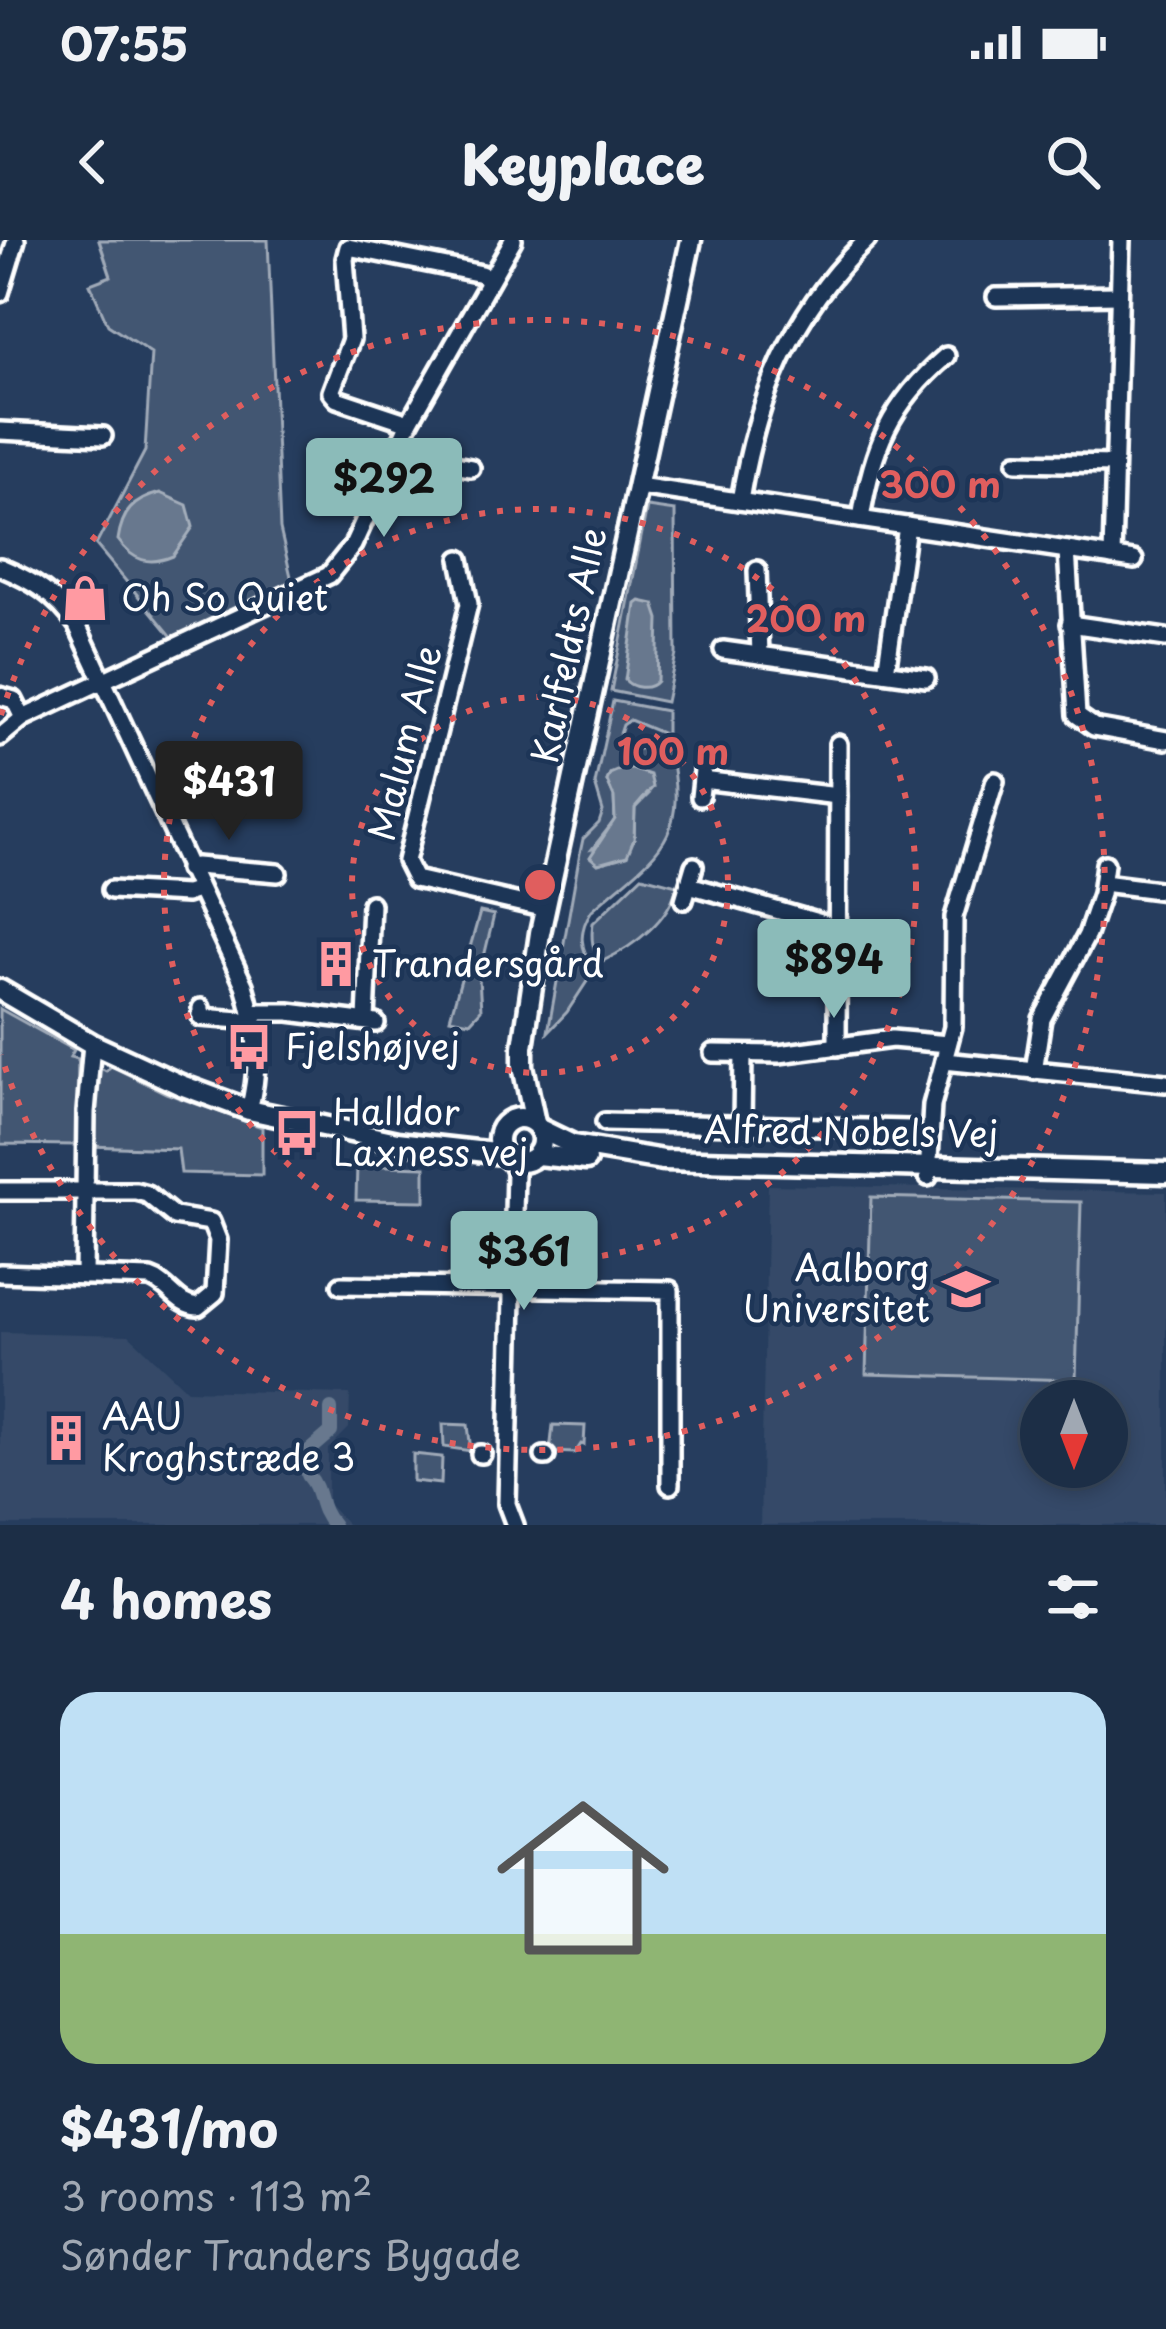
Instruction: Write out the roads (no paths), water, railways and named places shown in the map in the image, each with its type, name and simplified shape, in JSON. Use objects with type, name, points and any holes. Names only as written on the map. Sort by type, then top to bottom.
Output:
[{"type":"street","points":[[0,293],[16,240]]},
{"type":"street","points":[[0,737],[23,718],[329,575],[353,545],[410,423],[512,240]]},
{"type":"street","name":"Karlfeldts Alle","points":[[504,1126],[523,1066],[545,909],[691,240]]},
{"type":"street","points":[[740,501],[751,439],[777,364],[824,288],[867,240]]},
{"type":"street","points":[[1112,556],[1121,240]]},
{"type":"street","points":[[410,423],[337,399],[331,392],[351,340],[348,247],[482,274],[488,281]]},
{"type":"street","points":[[996,297],[1119,295]]},
{"type":"street","points":[[861,520],[874,452],[887,425],[923,376],[946,356]]},
{"type":"street","points":[[0,431],[103,436]]},
{"type":"street","points":[[395,454],[471,468]]},
{"type":"street","points":[[1017,462],[1114,464]]},
{"type":"street","points":[[638,486],[1134,560]]},
{"type":"street","points":[[886,672],[907,526]]},
{"type":"street","points":[[1067,550],[1077,715],[1094,727],[1166,740]]},
{"type":"street","name":"Malum Alle","points":[[460,559],[469,604],[406,862],[415,879],[545,909]]},
{"type":"street","points":[[0,567],[38,584],[67,610],[244,985],[258,1058],[249,1110]]},
{"type":"street","points":[[757,570],[760,655]]},
{"type":"street","points":[[1070,625],[1166,638]]},
{"type":"street","points":[[723,650],[926,678]]},
{"type":"street","points":[[0,696],[14,700],[23,718]]},
{"type":"street","points":[[837,1047],[838,744]]},
{"type":"street","points":[[704,761],[701,789],[838,796]]},
{"type":"street","points":[[928,1172],[932,1105],[954,1010],[954,917],[995,781]]},
{"type":"street","points":[[1034,1071],[1042,1019],[1087,935],[1105,864]]},
{"type":"street","points":[[694,866],[686,892],[835,927]]},
{"type":"street","points":[[188,869],[278,873]]},
{"type":"street","points":[[1103,883],[1166,891]]},
{"type":"street","points":[[111,890],[198,890]]},
{"type":"street","points":[[202,1007],[201,1017],[371,1022],[371,904]]},
{"type":"street","name":"Alfred Nobels Vej","points":[[0,990],[92,1044],[181,1085],[249,1110],[398,1142],[675,1171],[1166,1173]]},
{"type":"street","points":[[713,1053],[779,1054],[892,1039],[948,1044]]},
{"type":"street","points":[[84,1276],[92,1044]]},
{"type":"street","points":[[742,1125],[743,1054]]},
{"type":"street","points":[[944,1061],[1166,1083]]},
{"type":"street","name":"Karlfeldts Alle","points":[[523,1066],[537,1126]]},
{"type":"street","points":[[519,1158],[498,1142],[504,1126],[521,1118],[537,1126],[543,1143],[519,1158],[514,1172],[517,1287],[513,1455],[507,1504],[519,1525]]},
{"type":"street","points":[[605,1122],[910,1129]]},
{"type":"street","name":"Alfred Nobels Vej","points":[[440,1146],[504,1126]]},
{"type":"street","name":"Alfred Nobels Vej","points":[[537,1126],[573,1145],[663,1160],[1166,1183]]},
{"type":"street","points":[[0,1191],[142,1192],[174,1216],[207,1219],[218,1240],[215,1293],[198,1307],[182,1302],[154,1279],[0,1273]]},
{"type":"street","points":[[340,1285],[670,1290],[670,1485]]},
{"type":"waterway","points":[[331,1409],[331,1432],[309,1451],[308,1475],[333,1525]]},
{"type":"place","name":"Oh So Quiet","points":[[85,598]]},
{"type":"place","name":"Trandersgård","points":[[336,964]]},
{"type":"place","name":"Fjelshøjvej","points":[[249,1047]]},
{"type":"place","name":"Halldor Laxness vej","points":[[297,1133]]},
{"type":"place","name":"Aalborg Universitet","points":[[966,1289]]},
{"type":"place","name":"AAU Kroghstræde 3","points":[[66,1438]]}]
